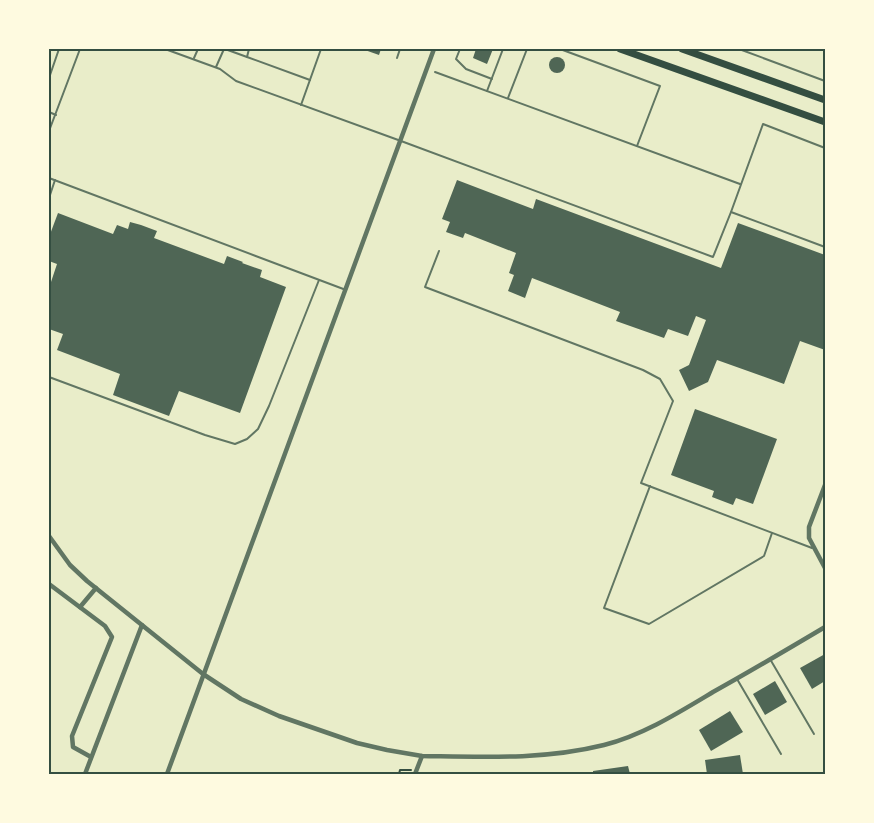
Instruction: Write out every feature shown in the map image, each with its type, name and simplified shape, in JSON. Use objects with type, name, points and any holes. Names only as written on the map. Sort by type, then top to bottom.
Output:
[{"type":"main road","points":[[620,49],[825,122]]},
{"type":"main road","points":[[682,49],[825,100]]},
{"type":"street","points":[[167,774],[202,674],[346,291],[434,49]]},
{"type":"street","points":[[825,485],[809,527],[809,538],[823,560],[825,568]]},
{"type":"street","points":[[49,536],[70,565],[96,588],[202,674],[241,699],[279,716],[357,743],[422,756],[529,757],[572,752],[606,744],[636,734],[668,719],[825,627]]},
{"type":"street","points":[[49,584],[105,626],[112,636],[72,736],[73,747],[91,757]]},
{"type":"street","points":[[80,607],[96,588]]},
{"type":"street","points":[[85,774],[142,625]]},
{"type":"street","points":[[416,772],[422,756]]},
{"type":"lane","points":[[49,78],[59,49]]},
{"type":"lane","points":[[49,131],[80,49]]},
{"type":"lane","points":[[166,49],[216,68],[236,81],[713,257],[762,124],[825,148]]},
{"type":"lane","points":[[194,59],[198,49]]},
{"type":"lane","points":[[216,68],[225,49],[310,80]]},
{"type":"lane","points":[[246,57],[249,49]]},
{"type":"lane","points":[[301,105],[321,49]]},
{"type":"lane","points":[[397,58],[400,49]]},
{"type":"lane","points":[[460,49],[456,59],[466,69],[492,79]]},
{"type":"lane","points":[[487,90],[503,49]]},
{"type":"lane","points":[[508,98],[527,49]]},
{"type":"lane","points":[[560,49],[660,86],[637,146]]},
{"type":"lane","points":[[739,49],[825,81]]},
{"type":"lane","points":[[435,72],[741,184]]},
{"type":"lane","points":[[49,112],[56,115]]},
{"type":"lane","points":[[49,178],[346,291]]},
{"type":"lane","points":[[49,198],[55,180]]},
{"type":"lane","points":[[731,212],[825,247]]},
{"type":"lane","points":[[439,251],[425,288],[643,370],[660,379],[673,401],[641,483],[815,549]]},
{"type":"lane","points":[[49,377],[204,435],[235,444],[247,439],[258,429],[319,280]]},
{"type":"lane","points":[[650,486],[604,608],[650,624],[764,556],[772,533]]},
{"type":"lane","points":[[770,659],[814,734]]},
{"type":"lane","points":[[737,678],[781,754]]},
{"type":"path","points":[[399,774],[400,770],[416,772]]},
{"type":"building","points":[[362,49],[381,49],[379,55]]},
{"type":"building","points":[[476,49],[493,49],[487,64],[473,58]]},
{"type":"building","points":[[554,57],[560,57],[565,62],[563,71],[554,73],[549,68],[549,62]]},
{"type":"building","points":[[457,180],[533,209],[536,199],[721,268],[738,223],[825,255],[825,350],[800,341],[784,384],[717,360],[708,382],[689,391],[679,370],[689,365],[706,320],[696,316],[688,336],[668,329],[664,338],[616,321],[620,312],[532,278],[525,298],[508,291],[514,275],[509,273],[516,253],[465,233],[463,238],[446,232],[450,222],[442,219]]},
{"type":"building","points":[[58,213],[113,234],[117,225],[128,229],[130,222],[141,225],[157,231],[154,238],[224,264],[227,256],[262,270],[260,277],[286,287],[240,413],[179,391],[169,416],[113,395],[120,374],[57,350],[63,334],[49,329],[49,288],[57,264],[49,261],[49,237]]},
{"type":"building","points":[[695,409],[777,439],[753,504],[736,498],[733,505],[712,497],[714,491],[671,475]]},
{"type":"building","points":[[825,654],[825,681],[812,689],[800,668]]},
{"type":"building","points":[[775,681],[787,702],[765,715],[753,694]]},
{"type":"building","points":[[730,711],[743,732],[711,751],[699,730]]},
{"type":"building","points":[[740,755],[743,774],[707,774],[705,760]]},
{"type":"building","points":[[628,766],[630,774],[593,774],[593,771]]}]
